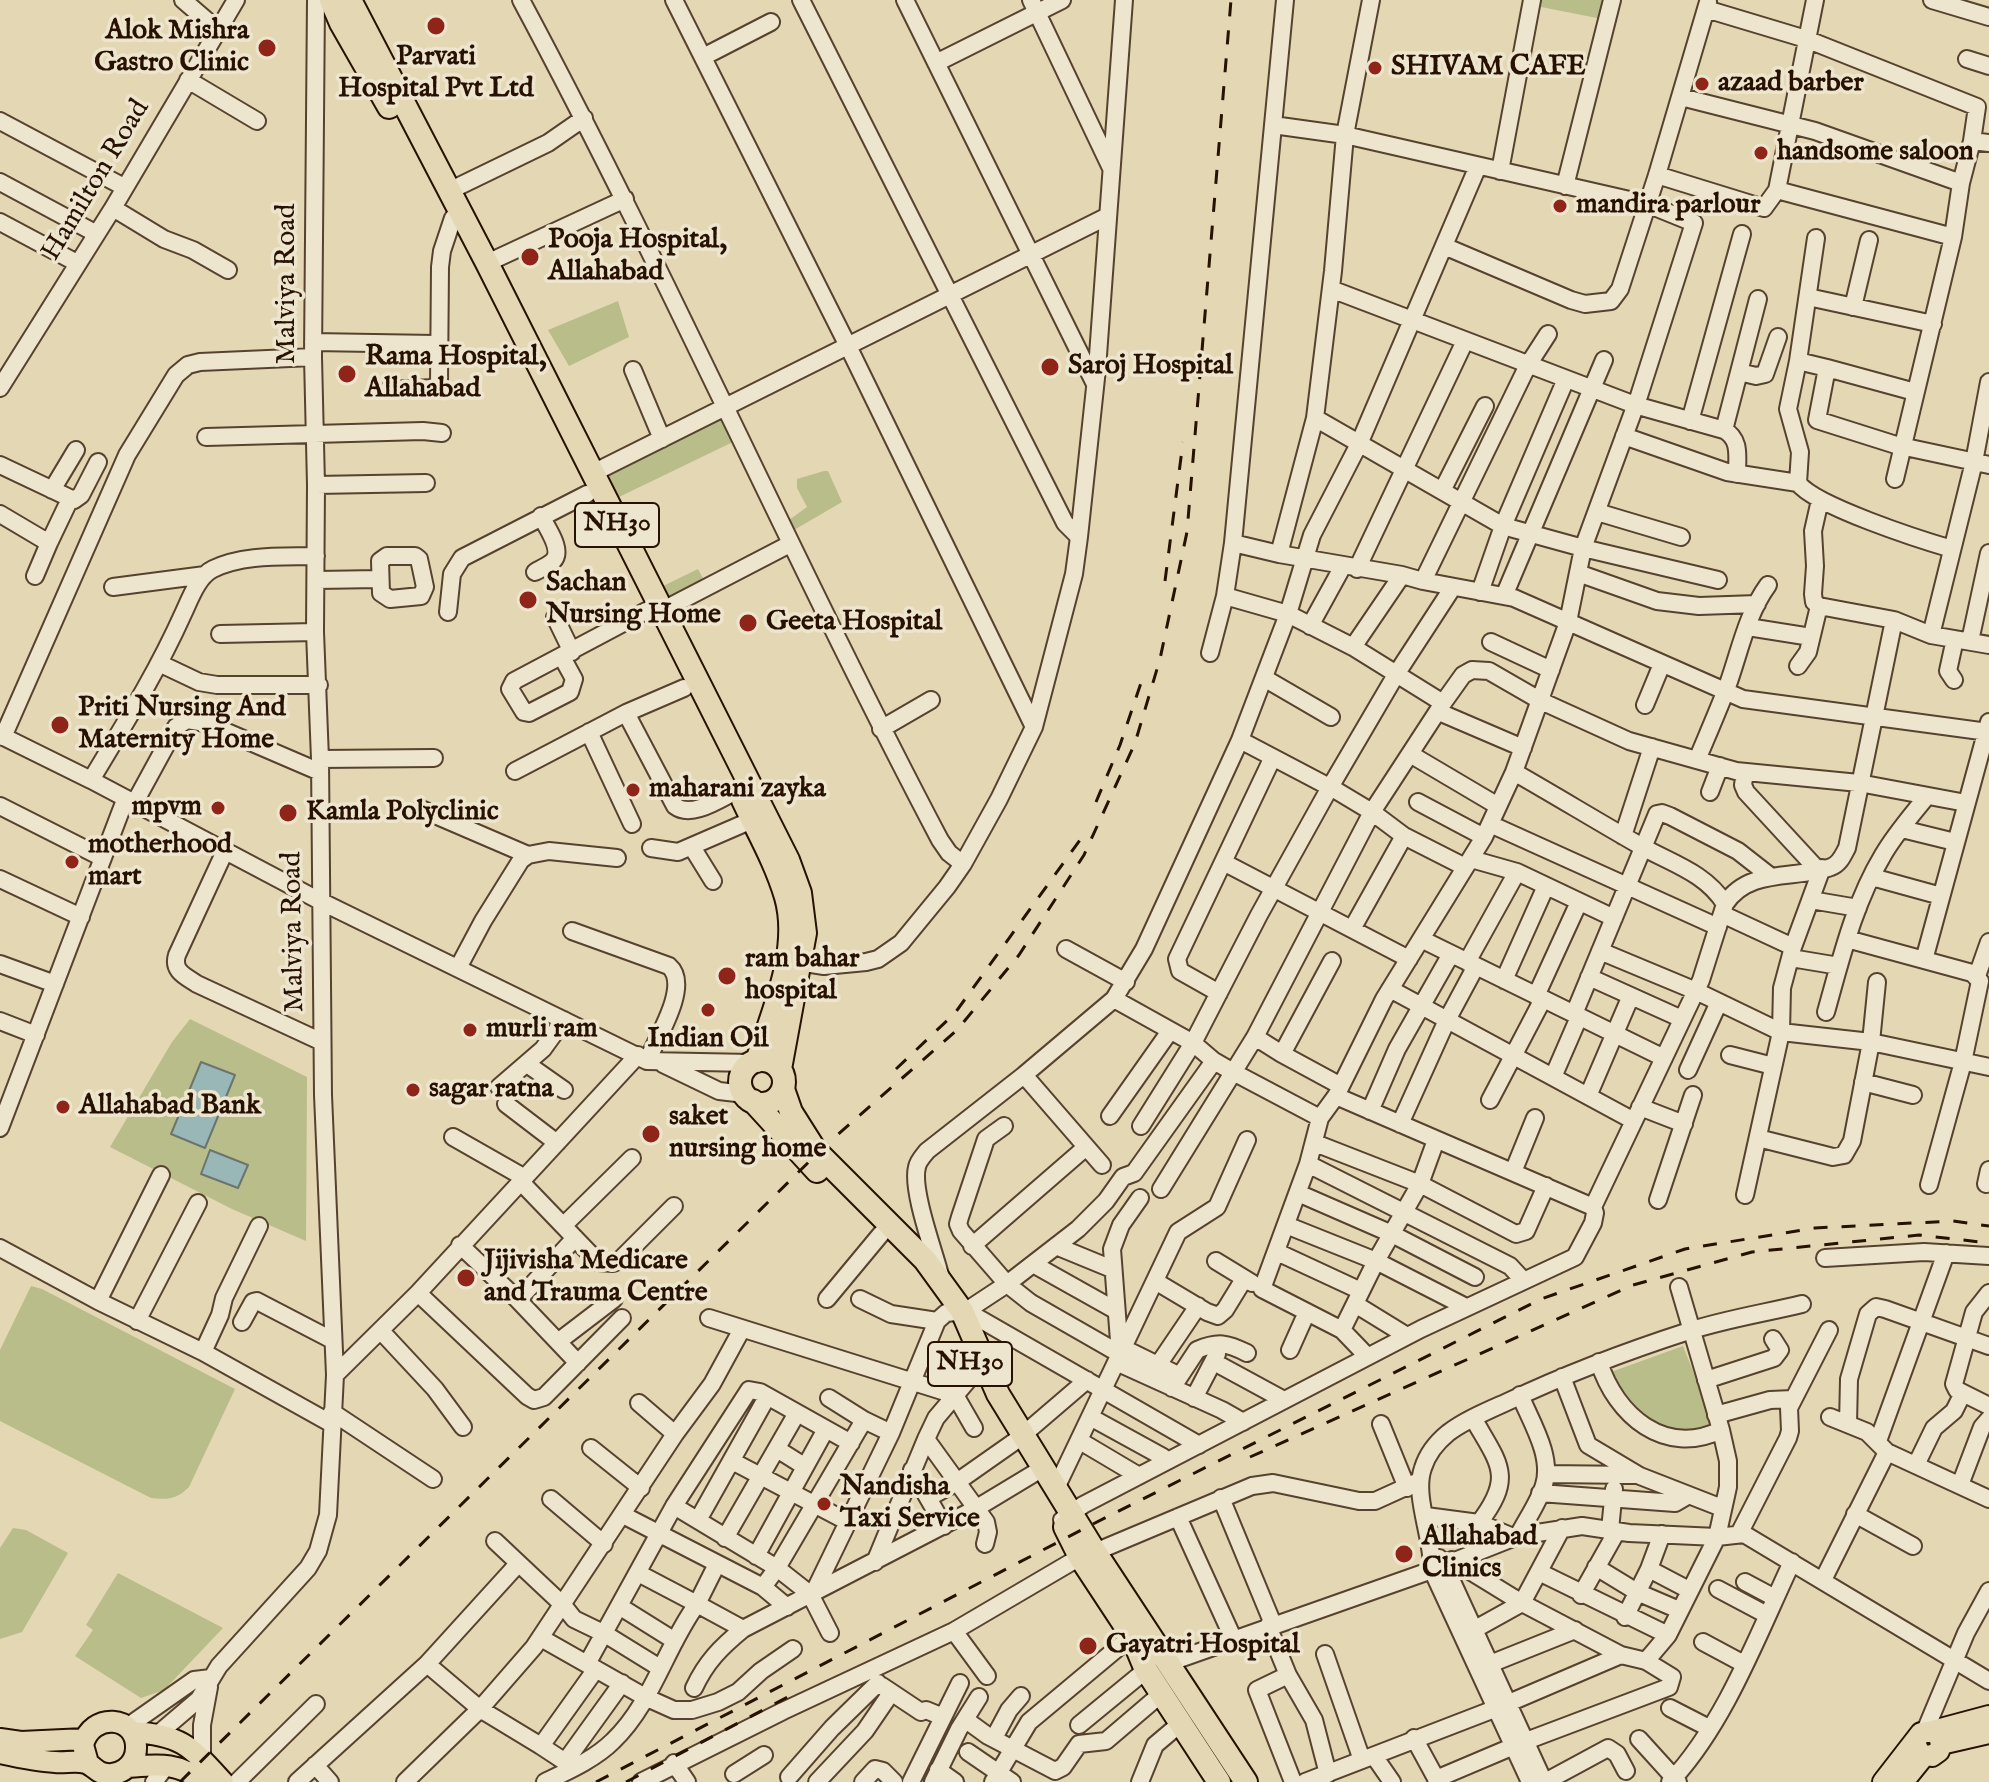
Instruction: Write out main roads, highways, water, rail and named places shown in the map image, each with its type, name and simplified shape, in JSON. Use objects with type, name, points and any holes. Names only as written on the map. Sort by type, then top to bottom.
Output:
[{"type":"highway","name":"NH30","points":[[331,0],[341,23],[453,218],[654,611],[788,860],[803,908],[805,933],[754,1062],[742,1074],[741,1085],[782,1135],[926,1279],[953,1314],[998,1394],[1033,1474],[1066,1517],[1181,1723],[1219,1782]]},
{"type":"highway","name":"NH30","points":[[350,0],[487,263],[589,484]]},
{"type":"highway","name":"NH30","points":[[654,611],[684,688],[738,790],[787,900],[794,961],[782,1079],[791,1112],[815,1150],[925,1260],[943,1284],[974,1373],[1056,1488],[1066,1517]]},
{"type":"highway","points":[[749,1098],[768,1103],[777,1098],[782,1079],[772,1062],[754,1062]]},
{"type":"highway","name":"NH30","points":[[1088,1554],[1156,1674],[1246,1782]]},
{"type":"highway","points":[[1156,1674],[1230,1782]]},
{"type":"main road","points":[[1883,1782],[1928,1741],[1989,1716]]},
{"type":"main road","points":[[201,1782],[188,1771],[160,1774],[128,1767],[110,1774],[98,1771],[88,1763],[83,1751],[85,1739],[92,1728],[103,1722],[116,1722],[129,1730],[158,1734],[186,1744],[223,1782]]},
{"type":"main road","points":[[128,1767],[136,1750],[129,1730]]},
{"type":"main road","points":[[1928,1741],[1989,1733]]},
{"type":"main road","points":[[0,1739],[21,1742],[85,1739]]},
{"type":"main road","points":[[1903,1782],[1928,1741]]},
{"type":"main road","points":[[0,1753],[53,1762],[88,1763]]},
{"type":"water","points":[[201,1062],[235,1075],[205,1148],[171,1134]]},
{"type":"water","points":[[210,1150],[248,1165],[238,1188],[201,1174]]},
{"type":"railway","points":[[180,1782],[827,1144],[957,1030],[1019,955],[1084,855],[1135,743],[1160,659],[1187,532],[1231,0]]},
{"type":"railway","points":[[1165,581],[1183,442]]},
{"type":"railway","points":[[1096,802],[1120,745],[1145,671]]},
{"type":"railway","points":[[896,1069],[955,1013],[1080,840],[1085,828]]},
{"type":"railway","points":[[596,1782],[1093,1524],[1541,1299],[1685,1249],[1815,1228],[1953,1221],[1989,1226]]},
{"type":"railway","points":[[1250,1457],[1633,1285],[1752,1252],[1919,1235],[1989,1243]]},
{"type":"railway","points":[[626,1782],[799,1691]]},
{"type":"place","name":"Parvati Hospital Pvt Ltd","points":[[436,26]]},
{"type":"place","name":"Alok Mishra Gastro Clinic","points":[[267,48]]},
{"type":"place","name":"SHIVAM CAFE","points":[[1375,68]]},
{"type":"place","name":"azaad barber","points":[[1702,84]]},
{"type":"place","name":"handsome saloon","points":[[1761,153]]},
{"type":"place","name":"mandira parlour","points":[[1560,206]]},
{"type":"place","name":"Pooja Hospital, Allahabad","points":[[530,257]]},
{"type":"place","name":"Saroj Hospital","points":[[1050,367]]},
{"type":"place","name":"Rama Hospital, Allahabad","points":[[347,374]]},
{"type":"place","name":"Sachan Nursing Home","points":[[528,600]]},
{"type":"place","name":"Geeta Hospital","points":[[748,623]]},
{"type":"place","name":"Priti Nursing And Maternity Home","points":[[60,725]]},
{"type":"place","name":"maharani zayka","points":[[633,790]]},
{"type":"place","name":"mpvm","points":[[218,808]]},
{"type":"place","name":"Kamla Polyclinic","points":[[288,813]]},
{"type":"place","name":"motherhood mart","points":[[72,862]]},
{"type":"place","name":"ram bahar hospital","points":[[727,976]]},
{"type":"place","name":"Indian Oil","points":[[708,1010]]},
{"type":"place","name":"murli ram","points":[[470,1030]]},
{"type":"place","name":"sagar ratna","points":[[413,1090]]},
{"type":"place","name":"Allahabad Bank","points":[[63,1107]]},
{"type":"place","name":"saket nursing home","points":[[651,1134]]},
{"type":"place","name":"Jijivisha Medicare and Trauma Centre","points":[[466,1278]]},
{"type":"place","name":"Nandisha Taxi Service","points":[[824,1504]]},
{"type":"place","name":"Allahabad Clinics","points":[[1404,1554]]},
{"type":"place","name":"Gayatri Hospital","points":[[1088,1646]]}]
